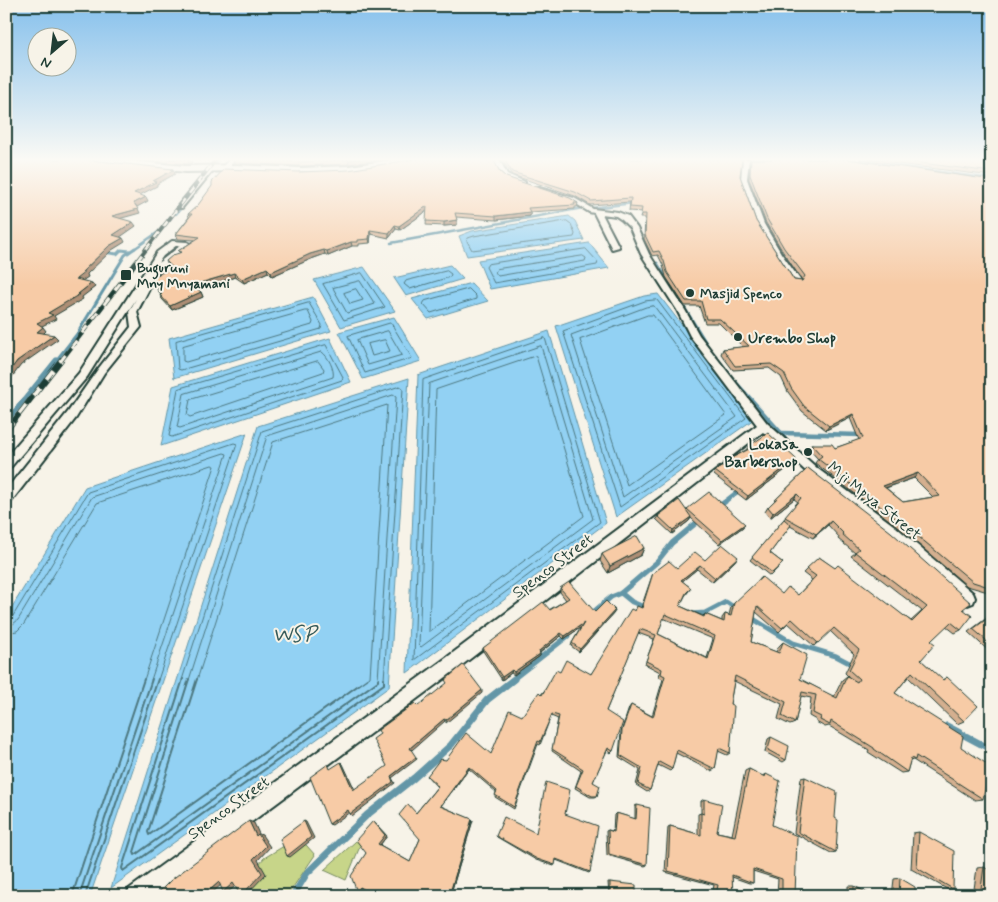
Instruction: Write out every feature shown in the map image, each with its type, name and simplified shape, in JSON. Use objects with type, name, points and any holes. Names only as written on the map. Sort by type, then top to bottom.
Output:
[{"type":"street","points":[[180,207],[186,201]]},
{"type":"street","points":[[575,201],[591,211],[618,214],[626,218],[633,228],[645,254],[695,336],[763,426]]},
{"type":"street","points":[[752,201],[760,224],[777,253],[797,280]]},
{"type":"street","points":[[597,212],[615,247]]},
{"type":"street","points":[[6,465],[83,375],[160,254],[175,243],[187,244],[156,269],[133,312],[136,327],[101,371],[72,415],[6,499]]},
{"type":"street","name":"Mji Mpya Street","points":[[763,426],[814,472],[892,531],[968,598]]},
{"type":"street","name":"Spenco Street","points":[[136,896],[626,532],[763,426]]},
{"type":"green space","points":[[366,832],[346,880],[324,870]]},
{"type":"green space","points":[[299,837],[315,855],[287,896],[233,896],[264,858]]},
{"type":"water","points":[[569,216],[575,221],[584,240],[467,256],[459,236],[472,231]]},
{"type":"water","points":[[589,243],[609,268],[490,289],[478,260]]},
{"type":"water","points":[[450,265],[463,279],[406,296],[394,278]]},
{"type":"water","points":[[364,267],[395,311],[341,327],[314,280]]},
{"type":"water","points":[[471,283],[488,301],[428,319],[412,299]]},
{"type":"water","points":[[658,294],[754,419],[616,517],[556,326],[644,296]]},
{"type":"water","points":[[313,297],[331,331],[174,378],[169,338]]},
{"type":"water","points":[[394,317],[421,361],[363,379],[339,332]]},
{"type":"water","points":[[549,331],[606,523],[407,673],[418,375]]},
{"type":"water","points":[[330,338],[351,382],[161,446],[173,386]]},
{"type":"water","name":"WSP","points":[[409,378],[389,687],[111,888],[258,426]]},
{"type":"water","points":[[247,433],[90,896],[6,896],[6,617],[85,487]]},
{"type":"building","points":[[6,201],[138,201],[134,203],[138,209],[112,216],[133,222],[113,235],[123,238],[109,246],[76,279],[92,283],[78,294],[80,294],[48,313],[53,315],[37,323],[43,327],[37,332],[54,335],[17,361],[6,376]]},
{"type":"building","points":[[201,201],[575,201],[578,203],[574,203],[575,205],[528,208],[530,212],[496,216],[455,213],[457,220],[444,222],[426,221],[427,206],[399,226],[395,225],[389,233],[370,230],[369,239],[358,240],[358,242],[351,242],[327,251],[324,250],[310,254],[271,272],[267,268],[242,279],[234,273],[193,285],[201,292],[170,306],[160,295],[162,294],[152,279],[154,276],[173,268],[166,261],[173,255],[182,252],[178,251],[200,237],[176,234],[192,214],[188,214]]},
{"type":"building","points":[[631,201],[749,201],[756,221],[794,280],[802,281],[805,276],[784,248],[767,219],[760,201],[992,201],[992,588],[973,582],[901,522],[818,459],[822,456],[811,444],[832,444],[835,448],[863,438],[853,414],[829,426],[804,406],[791,388],[784,373],[771,364],[735,366],[723,349],[749,346],[720,319],[706,319],[701,301],[686,301],[667,272],[659,251],[653,252],[645,235],[646,214],[641,214],[642,208],[630,207]],"holes":[[[918,473],[940,496],[903,502],[883,486]]]},
{"type":"building","points":[[768,433],[796,459],[748,496],[715,471],[726,464],[724,462],[751,448],[749,446]]},
{"type":"building","points":[[808,468],[891,532],[971,603],[963,609],[972,616],[961,630],[951,622],[931,641],[935,644],[921,660],[943,680],[947,677],[978,706],[964,721],[912,672],[895,693],[963,736],[961,747],[990,766],[983,799],[916,756],[915,760],[911,758],[907,772],[874,748],[831,721],[830,725],[820,720],[821,717],[813,713],[816,695],[802,692],[795,723],[782,716],[786,702],[735,676],[730,704],[734,706],[730,753],[719,748],[715,769],[677,750],[672,769],[659,762],[650,790],[638,784],[642,768],[620,755],[622,730],[631,705],[653,717],[665,676],[661,674],[662,669],[646,661],[656,635],[640,629],[606,711],[623,722],[613,751],[608,748],[593,782],[600,786],[597,796],[592,796],[576,786],[583,769],[552,749],[559,716],[552,714],[540,742],[538,741],[514,807],[495,795],[497,791],[469,767],[440,806],[472,819],[449,896],[376,896],[360,887],[357,892],[351,876],[366,853],[356,840],[373,821],[385,835],[378,844],[410,862],[420,839],[399,815],[408,804],[416,813],[438,786],[427,776],[440,759],[446,760],[466,733],[491,754],[509,710],[522,716],[539,692],[542,695],[556,670],[560,672],[566,660],[591,674],[631,609],[635,611],[637,606],[642,608],[653,573],[669,561],[677,568],[695,552],[705,560],[722,544],[738,557],[715,578],[700,565],[681,580],[691,588],[686,593],[680,606],[704,617],[705,614],[724,622],[725,614],[731,616],[734,603],[762,577],[782,594],[788,587],[798,595],[816,576],[806,569],[819,557],[835,568],[838,565],[912,622],[927,607],[855,552],[859,549],[831,521],[816,534],[785,517],[801,498],[797,494],[773,513],[768,507]],"holes":[[[757,606],[782,628],[792,619],[818,643],[834,628],[859,650],[849,670],[859,679],[857,682],[847,676],[837,698],[800,679],[807,655],[783,642],[779,653],[751,642]],[[665,614],[715,636],[708,659],[658,634]]]},
{"type":"building","points":[[709,492],[745,524],[722,540],[687,509]]},
{"type":"building","points":[[679,500],[691,517],[673,530],[658,516]]},
{"type":"building","points":[[784,519],[791,525],[770,553],[783,563],[772,573],[752,557]]},
{"type":"building","points":[[637,536],[644,548],[610,566],[602,554]]},
{"type":"building","points":[[569,582],[595,612],[606,601],[615,610],[580,649],[572,643],[584,623],[565,636],[561,633],[539,651],[540,654],[514,672],[512,670],[502,677],[483,648],[543,602],[550,610],[569,598],[560,588]]},
{"type":"building","points":[[992,615],[992,645],[973,629]]},
{"type":"building","points":[[463,665],[482,690],[410,748],[416,757],[391,776],[393,782],[350,814],[348,810],[329,824],[310,777],[328,764],[330,769],[341,762],[353,790],[387,766],[373,739],[380,734],[378,730],[415,703],[418,706],[447,683],[445,680]]},
{"type":"building","points":[[771,737],[789,746],[786,760],[768,750]]},
{"type":"building","points":[[749,769],[765,777],[766,774],[780,781],[772,825],[797,836],[795,896],[785,896],[782,894],[782,879],[753,869],[753,883],[732,875],[733,895],[717,890],[718,885],[668,871],[670,826],[701,835],[701,813],[704,814],[704,799],[722,804],[717,832],[735,836]]},
{"type":"building","points":[[805,777],[837,792],[835,818],[838,820],[836,852],[798,832]]},
{"type":"building","points":[[546,782],[570,790],[565,814],[598,826],[590,872],[556,859],[555,865],[537,859],[496,836],[504,817],[536,833]]},
{"type":"building","points":[[637,805],[650,808],[647,865],[609,854],[608,830],[614,832],[616,813],[636,819]]},
{"type":"building","points":[[249,821],[256,836],[258,834],[266,846],[253,859],[262,873],[241,896],[233,883],[223,892],[219,882],[203,896],[155,896],[171,880]]},
{"type":"building","points":[[304,821],[311,837],[287,856],[280,839]]},
{"type":"building","points":[[919,832],[954,851],[953,889],[917,868]]},
{"type":"building","points":[[984,867],[992,872],[992,896],[980,896]]},
{"type":"building","points":[[900,878],[915,887],[915,896],[899,896]]},
{"type":"building","points":[[610,882],[636,885],[636,896],[610,896]]},
{"type":"building","points":[[854,886],[873,896],[854,896]]},
{"type":"waterway","points":[[591,208],[634,203]]},
{"type":"waterway","points":[[176,214],[184,205]]},
{"type":"waterway","points":[[391,243],[583,208]]},
{"type":"waterway","points":[[134,249],[161,230],[171,218]]},
{"type":"waterway","points":[[55,362],[77,334],[125,255],[135,248]]},
{"type":"waterway","points":[[103,252],[117,254],[121,250],[130,251]]},
{"type":"waterway","points":[[657,263],[714,356]]},
{"type":"waterway","points":[[6,422],[56,360]]},
{"type":"waterway","points":[[735,382],[781,433]]},
{"type":"waterway","points":[[781,433],[861,435]]},
{"type":"waterway","points":[[781,433],[788,444]]},
{"type":"waterway","points":[[723,503],[741,489]]},
{"type":"waterway","points":[[719,506],[725,502]]},
{"type":"waterway","points":[[621,593],[657,562],[672,543],[701,519]]},
{"type":"waterway","points":[[590,615],[611,597],[621,593]]},
{"type":"waterway","points":[[621,593],[632,602],[647,608]]},
{"type":"waterway","points":[[691,614],[705,613],[726,602],[735,608]]},
{"type":"waterway","points":[[750,617],[793,643],[836,656],[853,665]]},
{"type":"waterway","points":[[512,680],[568,636]]},
{"type":"waterway","points":[[293,896],[307,873],[367,815],[414,778],[451,745],[487,700],[514,679]]},
{"type":"waterway","points":[[947,726],[992,750]]},
{"type":"railway","points":[[146,249],[183,201]]},
{"type":"railway","points":[[60,362],[147,248]]},
{"type":"railway","points":[[6,431],[61,360]]},
{"type":"place","name":"Buguruni Mny Mnyamani","points":[[126,275]]},
{"type":"place","name":"Masjid Spenco","points":[[690,293]]},
{"type":"place","name":"Urembo Shop","points":[[738,337]]},
{"type":"place","name":"Lokasa Barbershop","points":[[808,452]]}]
